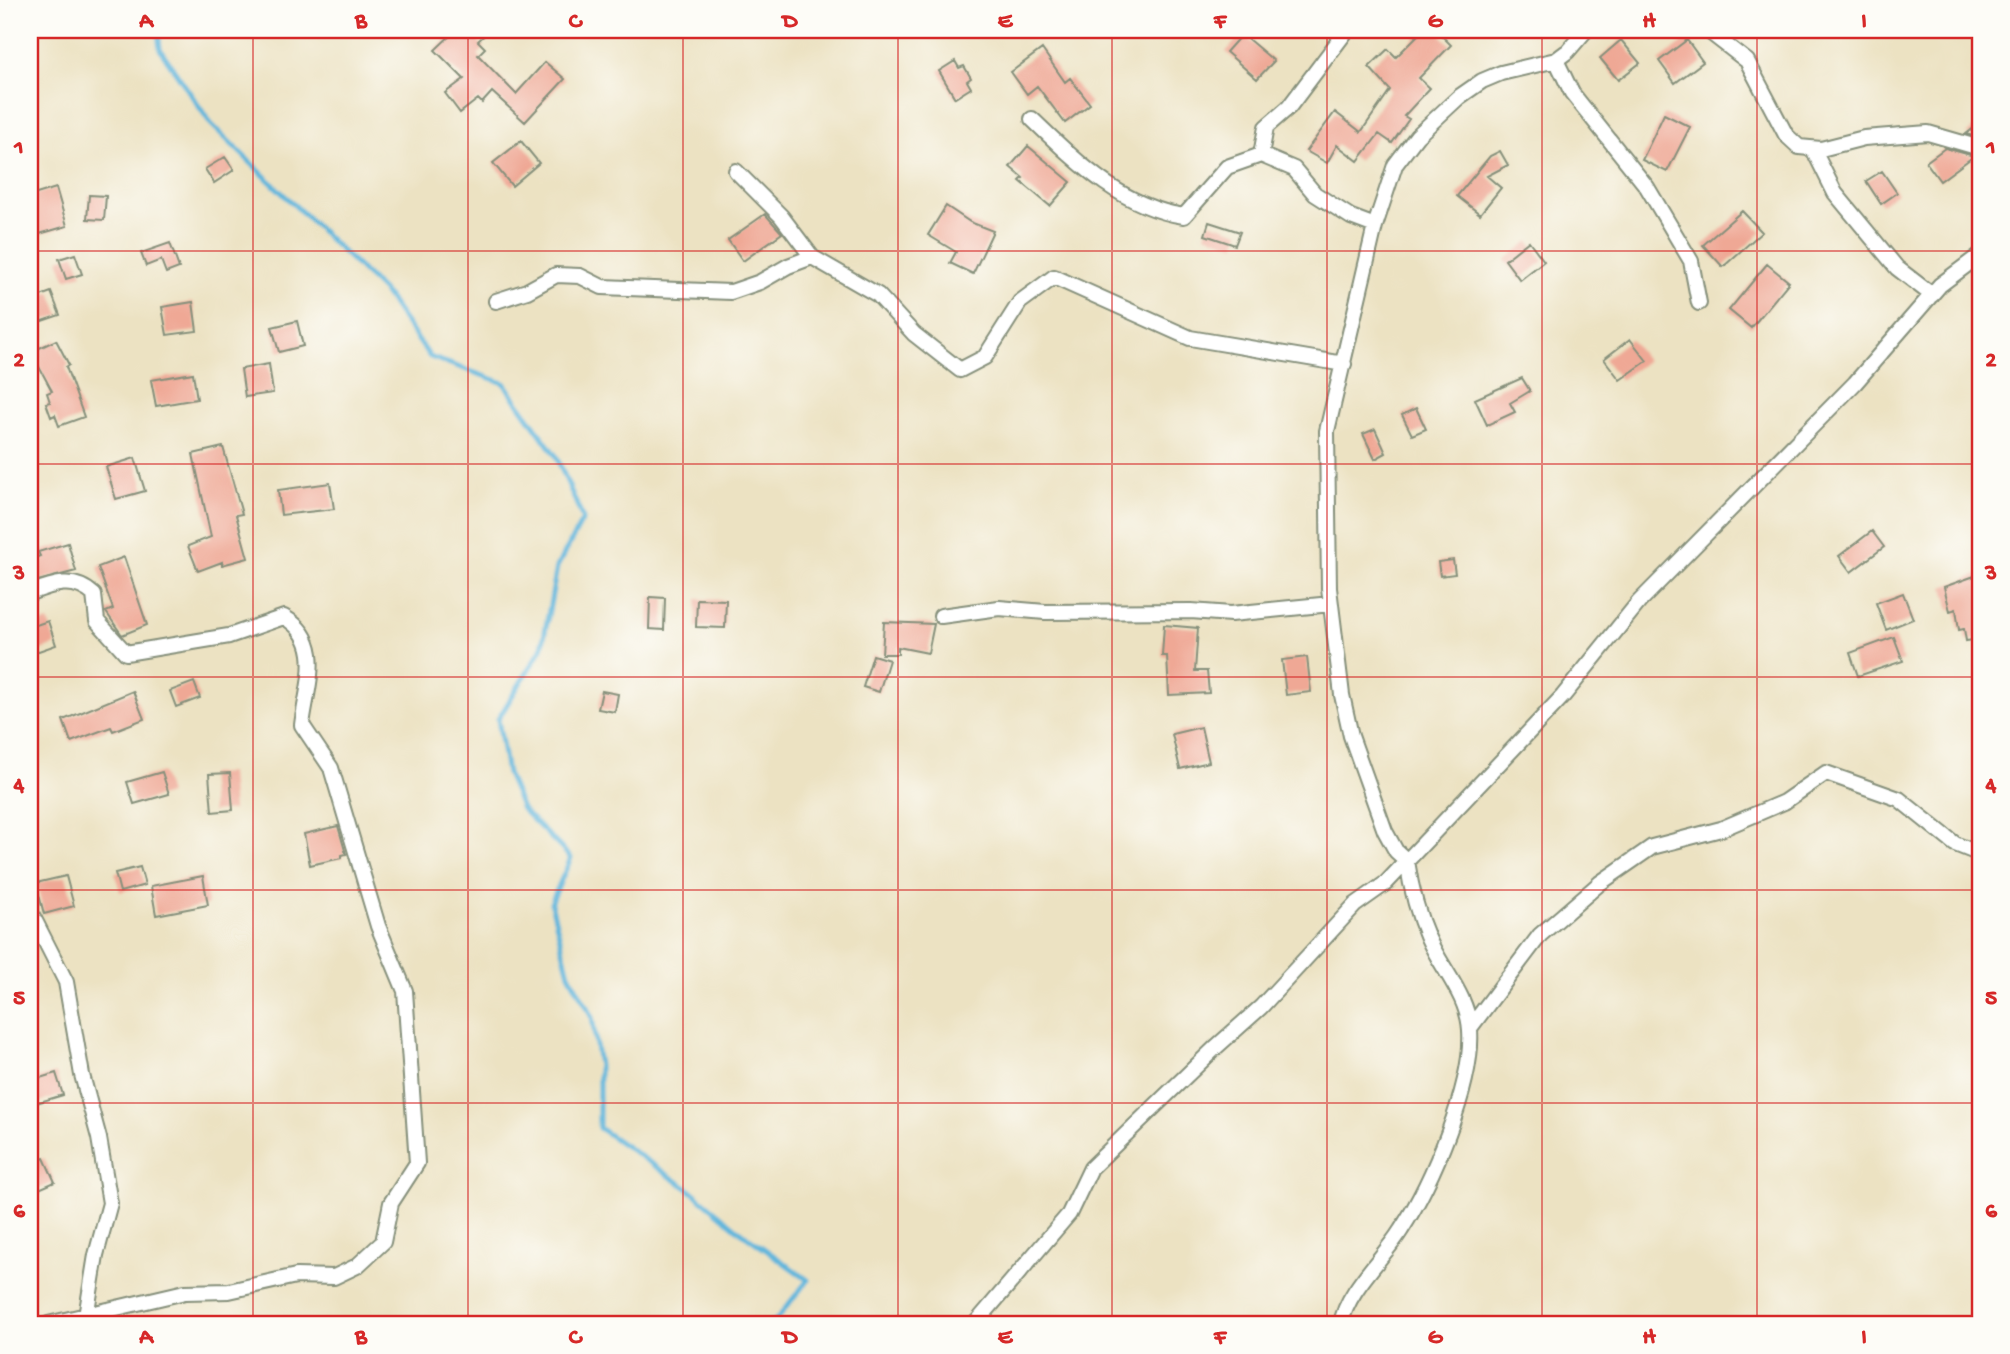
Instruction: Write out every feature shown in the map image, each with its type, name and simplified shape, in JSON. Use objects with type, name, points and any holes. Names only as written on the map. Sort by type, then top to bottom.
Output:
[{"type":"street","points":[[1261,155],[1266,127],[1289,107],[1347,30]]},
{"type":"street","points":[[1341,1324],[1349,1303],[1402,1229],[1428,1177],[1463,1091],[1470,1028],[1462,1001],[1428,937],[1413,899],[1407,861],[1396,851],[1385,831],[1351,736],[1342,695],[1331,604],[1327,431],[1376,226],[1395,165],[1417,136],[1459,97],[1482,81],[1501,73],[1556,60],[1568,51],[1586,30]]},
{"type":"street","points":[[1707,30],[1746,61],[1786,135],[1798,146],[1813,149],[1864,138],[1928,133],[1980,148]]},
{"type":"street","points":[[1556,60],[1572,93],[1647,187],[1691,261],[1699,303]]},
{"type":"street","points":[[1032,119],[1111,189],[1162,213],[1184,216],[1227,167],[1261,155],[1294,169],[1315,194],[1351,218],[1376,226]]},
{"type":"street","points":[[1813,149],[1835,193],[1897,268],[1932,295]]},
{"type":"street","points":[[736,171],[781,216],[812,257],[878,295],[914,334],[960,370],[985,358],[1020,302],[1054,277],[1190,338],[1344,364]]},
{"type":"street","points":[[975,1324],[1069,1214],[1091,1168],[1261,1007],[1355,905],[1386,883],[1563,696],[1639,602],[1855,383],[1932,295],[1980,255]]},
{"type":"street","points":[[496,301],[527,291],[556,275],[580,276],[602,286],[730,292],[760,282],[788,265],[812,257]]},
{"type":"street","points":[[30,593],[56,583],[83,584],[94,595],[97,621],[126,653],[229,636],[284,617],[299,626],[311,646],[302,725],[331,768],[378,926],[405,991],[417,1163],[391,1203],[383,1242],[357,1266],[334,1277],[296,1276],[229,1291],[186,1292],[86,1319],[48,1324]]},
{"type":"street","points":[[941,616],[999,608],[1045,612],[1191,611],[1231,614],[1331,604]]},
{"type":"street","points":[[1470,1028],[1540,935],[1600,884],[1652,847],[1721,829],[1784,802],[1826,773],[1899,799],[1955,844],[1980,854]]},
{"type":"street","points":[[30,898],[31,913],[66,982],[82,1075],[99,1138],[110,1203],[96,1255],[86,1319]]},
{"type":"building","points":[[456,30],[490,30],[478,41],[485,48],[478,55],[516,94],[545,62],[565,79],[525,122],[492,92],[482,103],[478,99],[460,113],[445,93],[464,79],[435,50]]},
{"type":"building","points":[[1423,30],[1436,30],[1451,45],[1419,78],[1430,88],[1404,116],[1409,119],[1392,143],[1379,134],[1358,161],[1337,145],[1327,163],[1306,151],[1335,112],[1361,132],[1390,90],[1369,67],[1388,49],[1396,57]]},
{"type":"building","points":[[1242,34],[1274,61],[1257,79],[1226,52]]},
{"type":"building","points":[[1621,40],[1640,63],[1618,80],[1600,58]]},
{"type":"building","points":[[1687,40],[1703,62],[1675,83],[1659,61]]},
{"type":"building","points":[[1042,49],[1065,82],[1070,78],[1090,104],[1065,123],[1037,86],[1027,94],[1011,72]]},
{"type":"building","points":[[955,61],[959,68],[964,66],[971,78],[967,81],[971,88],[955,98],[939,71]]},
{"type":"building","points":[[1664,114],[1690,127],[1667,172],[1642,160]]},
{"type":"building","points":[[1980,123],[1980,138],[1966,134]]},
{"type":"building","points":[[521,141],[539,163],[512,186],[493,163]]},
{"type":"building","points":[[1028,146],[1071,182],[1050,206],[1020,181],[1023,178],[1010,167]]},
{"type":"building","points":[[1945,148],[1974,156],[1940,181],[1926,162]]},
{"type":"building","points":[[1500,151],[1508,165],[1487,176],[1501,188],[1480,214],[1457,196],[1490,156]]},
{"type":"building","points":[[225,157],[234,170],[214,183],[205,169]]},
{"type":"building","points":[[1882,171],[1897,193],[1881,204],[1866,181]]},
{"type":"building","points":[[56,188],[67,226],[36,235],[30,213],[30,196]]},
{"type":"building","points":[[89,195],[106,196],[104,220],[87,219]]},
{"type":"building","points":[[946,206],[970,222],[993,231],[973,274],[950,263],[956,252],[928,235]]},
{"type":"building","points":[[1742,211],[1762,232],[1723,267],[1703,245]]},
{"type":"building","points":[[765,214],[782,233],[743,261],[728,240]]},
{"type":"building","points":[[1209,222],[1240,232],[1235,245],[1205,235]]},
{"type":"building","points":[[1529,241],[1544,261],[1520,280],[1505,260]]},
{"type":"building","points":[[170,243],[179,268],[166,273],[161,260],[146,266],[141,253]]},
{"type":"building","points":[[75,254],[82,274],[66,279],[59,259]]},
{"type":"building","points":[[1767,264],[1789,282],[1751,328],[1729,310]]},
{"type":"building","points":[[51,292],[60,315],[30,325],[30,300]]},
{"type":"building","points":[[193,302],[197,331],[167,335],[162,307]]},
{"type":"building","points":[[297,321],[303,346],[279,352],[272,327]]},
{"type":"building","points":[[1630,339],[1647,361],[1620,380],[1604,359]]},
{"type":"building","points":[[56,340],[69,365],[66,367],[84,417],[59,426],[55,415],[51,417],[46,403],[50,402],[47,393],[52,391],[31,352]]},
{"type":"building","points":[[269,364],[273,393],[245,397],[241,369]]},
{"type":"building","points":[[193,373],[197,399],[156,406],[151,380]]},
{"type":"building","points":[[1522,378],[1530,391],[1510,403],[1515,412],[1487,425],[1475,399]]},
{"type":"building","points":[[1416,408],[1426,429],[1412,435],[1402,415]]},
{"type":"building","points":[[1375,429],[1386,453],[1375,459],[1363,434]]},
{"type":"building","points":[[223,447],[242,514],[236,515],[248,558],[222,565],[222,562],[198,571],[188,546],[211,537],[193,454]]},
{"type":"building","points":[[135,458],[145,491],[116,499],[106,467]]},
{"type":"building","points":[[330,483],[334,509],[281,515],[278,490]]},
{"type":"building","points":[[1872,531],[1884,547],[1851,572],[1839,556]]},
{"type":"building","points":[[68,543],[76,571],[30,583],[30,560],[40,556],[38,552]]},
{"type":"building","points":[[124,557],[147,625],[122,635],[106,612],[113,609],[98,567]]},
{"type":"building","points":[[1453,560],[1455,574],[1440,576],[1438,562]]},
{"type":"building","points":[[1980,574],[1980,639],[1966,641],[1964,629],[1959,630],[1956,609],[1950,611],[1944,587]]},
{"type":"building","points":[[1903,593],[1913,619],[1886,630],[1876,603]]},
{"type":"building","points":[[650,597],[665,598],[664,630],[649,629]]},
{"type":"building","points":[[697,599],[726,600],[725,628],[696,627]]},
{"type":"building","points":[[48,621],[56,645],[30,654],[30,627]]},
{"type":"building","points":[[884,622],[934,624],[928,653],[898,647],[898,654],[882,654]]},
{"type":"building","points":[[1164,625],[1198,628],[1195,671],[1207,671],[1209,693],[1169,695],[1167,656],[1162,656]]},
{"type":"building","points":[[1894,637],[1903,661],[1858,676],[1850,653]]},
{"type":"building","points":[[873,655],[889,660],[879,692],[863,687]]},
{"type":"building","points":[[1307,657],[1311,692],[1286,695],[1282,660]]},
{"type":"building","points":[[194,682],[200,698],[176,707],[170,691]]},
{"type":"building","points":[[133,691],[144,719],[113,731],[111,727],[71,742],[63,720]]},
{"type":"building","points":[[602,691],[618,694],[615,712],[598,709]]},
{"type":"building","points":[[1201,727],[1209,762],[1180,769],[1172,734]]},
{"type":"building","points":[[162,772],[169,794],[134,804],[127,782]]},
{"type":"building","points":[[230,773],[233,810],[212,812],[209,774]]},
{"type":"building","points":[[338,826],[346,854],[342,855],[342,858],[310,865],[304,834]]},
{"type":"building","points":[[140,867],[145,885],[120,892],[115,873]]},
{"type":"building","points":[[66,876],[74,906],[44,914],[36,883]]},
{"type":"building","points":[[203,876],[208,905],[156,915],[151,886]]},
{"type":"building","points":[[56,1073],[63,1095],[30,1105],[30,1081]]},
{"type":"building","points":[[44,1158],[55,1182],[30,1193],[30,1164]]},
{"type":"waterway","points":[[158,30],[160,49],[211,124],[384,292],[430,357],[504,383],[556,456],[583,519],[557,567],[542,648],[498,719],[507,774],[522,809],[571,858],[551,903],[569,974],[592,1016],[599,1066],[599,1128],[690,1190],[741,1232],[808,1280],[775,1321],[763,1324]]}]
